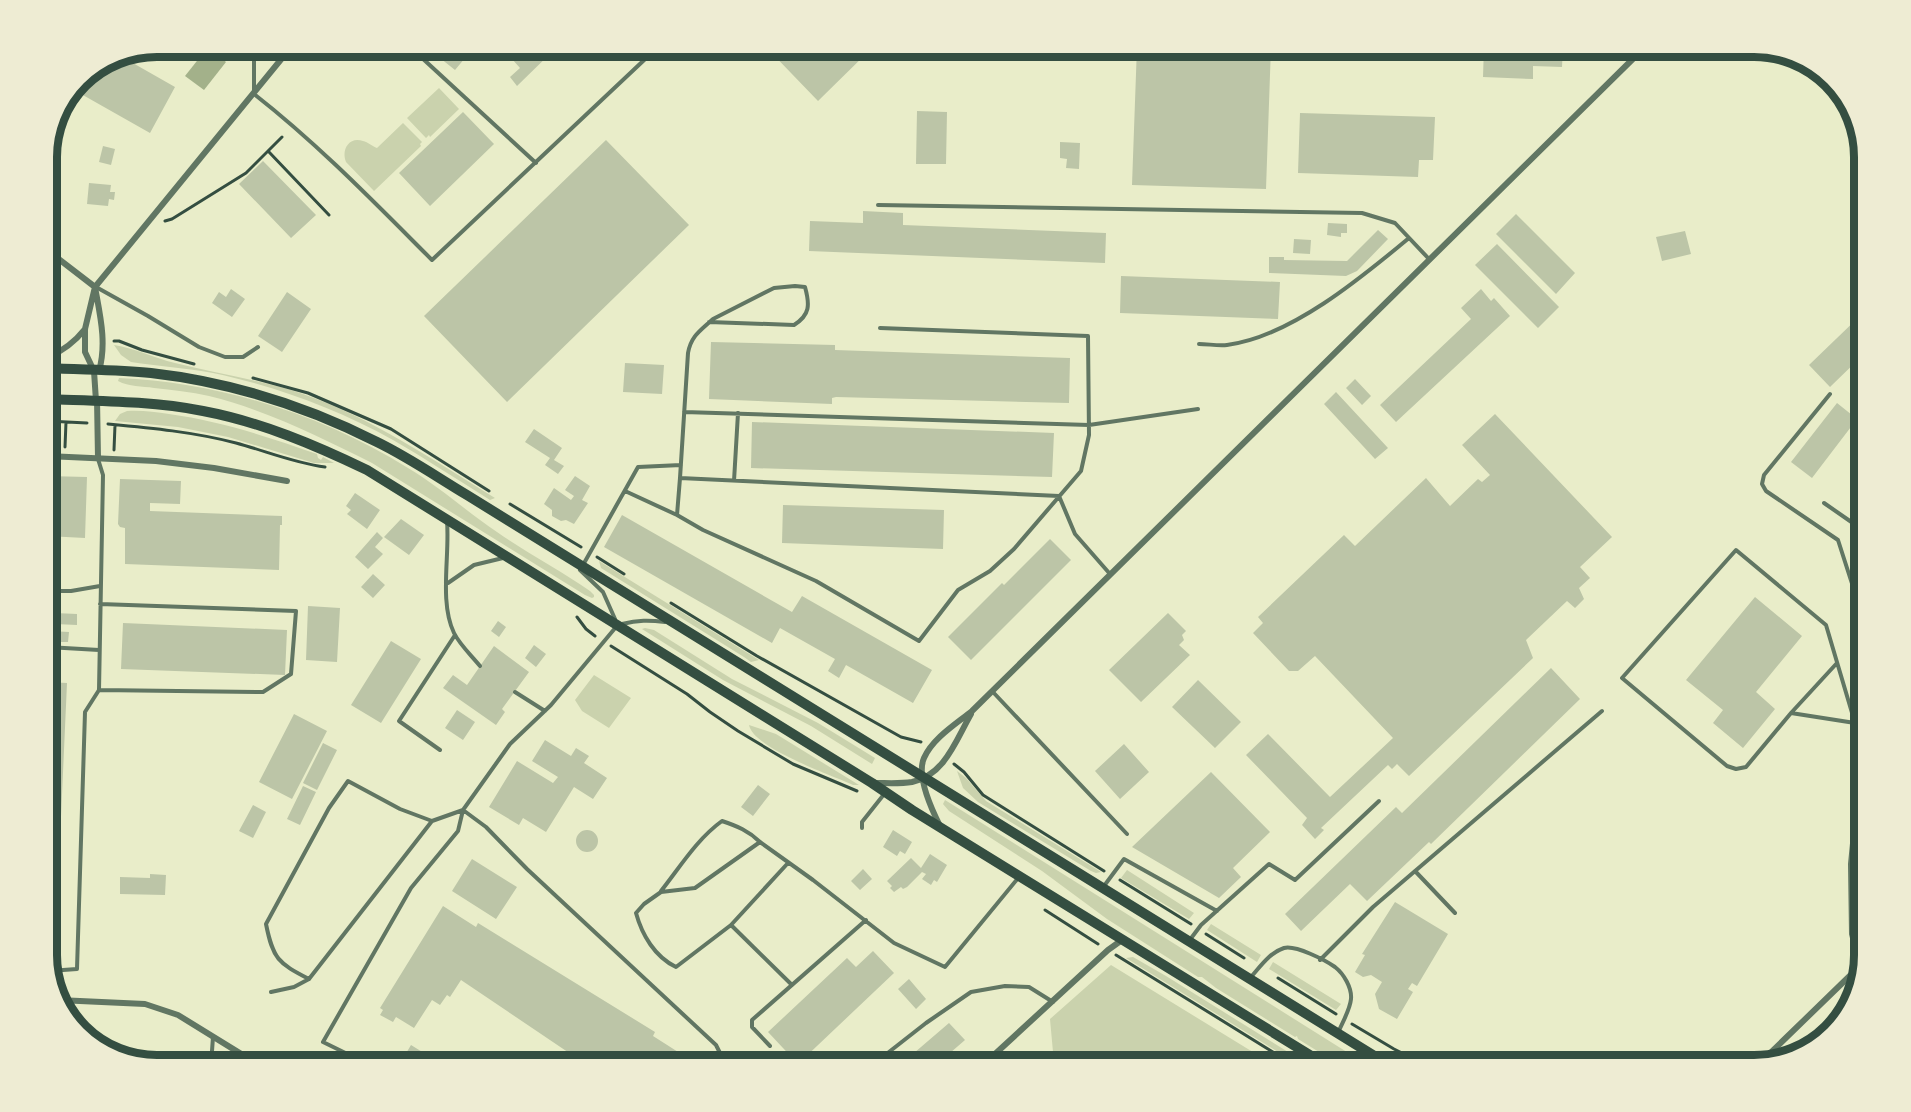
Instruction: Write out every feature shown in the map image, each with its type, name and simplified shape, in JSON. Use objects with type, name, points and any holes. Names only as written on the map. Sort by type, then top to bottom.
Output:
[{"type":"main road","points":[[57,369],[151,373],[235,388],[275,399],[321,416],[378,442],[1372,1055]]},
{"type":"main road","points":[[57,399],[158,404],[203,411],[272,429],[320,447],[367,470],[1310,1055]]},
{"type":"street","points":[[96,371],[85,352],[85,328],[95,287],[283,57]]},
{"type":"street","points":[[941,828],[929,804],[922,765],[924,757],[931,748],[948,730],[972,711],[1635,57]]},
{"type":"street","points":[[57,258],[95,287],[104,341],[103,356],[96,371],[98,458]]},
{"type":"street","points":[[57,354],[75,341],[85,328]]},
{"type":"street","points":[[57,456],[156,461],[214,468],[287,481]]},
{"type":"street","points":[[872,783],[904,783],[924,778],[936,771],[947,759],[972,711]]},
{"type":"street","points":[[994,1055],[1108,950],[1122,940]]},
{"type":"street","points":[[1770,1054],[1852,973]]},
{"type":"street","points":[[68,1000],[145,1004],[178,1015],[243,1055]]},
{"type":"lane","points":[[254,57],[254,94],[290,122],[432,260],[647,57]]},
{"type":"lane","points":[[421,57],[536,163]]},
{"type":"lane","points":[[878,205],[1362,213],[1395,223],[1430,259]]},
{"type":"lane","points":[[1199,344],[1226,345],[1259,337],[1279,329],[1365,275],[1409,238]]},
{"type":"lane","points":[[95,287],[199,347],[225,357],[243,357],[258,347]]},
{"type":"lane","points":[[676,515],[690,341],[710,322],[774,288],[805,287],[808,296],[808,308],[804,319],[794,325],[710,322]]},
{"type":"lane","points":[[625,491],[816,582],[919,640],[958,590],[990,572],[1014,549],[1081,471],[1089,435],[1088,336],[880,328]]},
{"type":"lane","points":[[1830,394],[1764,476],[1762,484],[1766,491],[1838,540],[1854,590]]},
{"type":"lane","points":[[684,412],[1089,425],[1198,409]]},
{"type":"lane","points":[[734,481],[738,413]]},
{"type":"lane","points":[[58,970],[77,969],[85,712],[99,690],[103,475],[98,458]]},
{"type":"lane","points":[[582,567],[638,467],[681,465]]},
{"type":"lane","points":[[680,478],[1059,496]]},
{"type":"lane","points":[[1059,496],[1075,534],[1110,575]]},
{"type":"lane","points":[[1824,503],[1854,524]]},
{"type":"lane","points":[[447,519],[446,609],[455,635],[480,666]]},
{"type":"lane","points":[[1791,713],[1854,723],[1837,663],[1826,625],[1736,550],[1622,678],[1727,766],[1736,769],[1746,767],[1791,713],[1837,663]]},
{"type":"lane","points":[[564,555],[603,592],[617,626]]},
{"type":"lane","points":[[447,583],[474,565],[507,557]]},
{"type":"lane","points":[[57,591],[100,586]]},
{"type":"lane","points":[[99,690],[263,692],[291,674],[296,610],[100,604]]},
{"type":"lane","points":[[350,1055],[323,1042],[411,888],[458,831],[463,810],[510,744],[545,711],[617,626],[648,620],[675,624]]},
{"type":"lane","points":[[440,750],[399,721],[455,635]]},
{"type":"lane","points":[[57,648],[99,650]]},
{"type":"lane","points":[[992,691],[1127,834]]},
{"type":"lane","points":[[515,692],[545,711]]},
{"type":"lane","points":[[1320,960],[1373,907],[1602,711]]},
{"type":"lane","points":[[309,979],[284,966],[270,946],[266,924],[329,807],[348,781],[400,809],[432,821]]},
{"type":"lane","points":[[862,828],[862,822],[885,792]]},
{"type":"lane","points":[[1189,942],[1197,928],[1269,864],[1295,880],[1379,801]]},
{"type":"lane","points":[[271,992],[294,987],[309,979],[432,821],[463,810]]},
{"type":"lane","points":[[463,810],[486,827],[527,869],[716,1045],[721,1055]]},
{"type":"lane","points":[[788,863],[731,925],[676,967],[664,961],[640,929],[636,913],[660,892],[698,843],[722,821],[751,833],[894,943],[945,967],[1020,877]]},
{"type":"lane","points":[[1854,831],[1850,864],[1851,934],[1854,943]]},
{"type":"lane","points":[[660,892],[694,888],[760,842]]},
{"type":"lane","points":[[1102,889],[1124,859],[1217,911]]},
{"type":"lane","points":[[1415,871],[1455,913]]},
{"type":"lane","points":[[770,1046],[752,1027],[752,1020],[866,920]]},
{"type":"lane","points":[[731,925],[792,985]]},
{"type":"lane","points":[[1249,979],[1270,956],[1284,948],[1296,947],[1335,967],[1346,980],[1351,991],[1351,1000],[1337,1034]]},
{"type":"lane","points":[[885,1055],[971,992],[1005,986],[1029,987],[1054,1002]]},
{"type":"lane","points":[[212,1055],[213,1037]]},
{"type":"path","points":[[165,221],[172,219],[246,173],[282,137]]},
{"type":"path","points":[[268,152],[329,215]]},
{"type":"path","points":[[57,422],[96,423],[194,434],[236,443],[307,464],[331,467]]},
{"type":"path","points":[[66,422],[66,439]]},
{"type":"path","points":[[114,459],[115,425]]},
{"type":"path","points":[[571,612],[604,642],[645,666],[710,712],[793,764],[876,802]]},
{"type":"path","points":[[898,742],[901,737]]},
{"type":"path","points":[[947,759],[964,772],[983,795],[1259,967],[1406,1055]]},
{"type":"path","points":[[1040,906],[1278,1055]]},
{"type":"shaded area","points":[[200,57],[220,57],[226,62],[204,90],[185,76]]},
{"type":"shaded area","points":[[439,88],[459,109],[430,137],[429,135],[426,138],[407,118]]},
{"type":"shaded area","points":[[403,123],[422,142],[421,146],[374,191],[346,162],[345,149],[354,140],[367,142],[377,148]]},
{"type":"shaded area","points":[[114,345],[175,363],[287,389],[329,404],[378,427],[495,498],[490,500],[393,440],[328,409],[236,378],[203,371],[131,362],[121,355]]},
{"type":"shaded area","points":[[119,378],[194,386],[232,394],[306,417],[341,432],[420,475],[497,532],[590,591],[594,597],[585,595],[372,463],[313,434],[272,416],[230,402],[195,393],[131,385],[118,381]]},
{"type":"shaded area","points":[[127,411],[169,414],[226,425],[317,454],[321,460],[323,457],[334,463],[314,463],[228,437],[178,427],[115,421],[120,414]]},
{"type":"shaded area","points":[[599,561],[759,660],[751,662],[601,568]]},
{"type":"shaded area","points":[[642,629],[654,630],[732,679],[818,723],[875,758],[872,764],[811,726],[723,680]]},
{"type":"shaded area","points":[[594,675],[631,698],[609,728],[582,711],[575,700]]},
{"type":"shaded area","points":[[749,725],[776,734],[859,785],[853,785],[779,752],[754,734]]},
{"type":"shaded area","points":[[957,771],[986,801],[1101,872],[1091,871],[978,802],[963,788]]},
{"type":"shaded area","points":[[945,800],[1352,1055],[1324,1055],[1298,1039],[1297,1036],[1295,1037],[1107,919],[1042,871],[949,811],[943,804]]},
{"type":"shaded area","points":[[1127,870],[1194,913],[1189,919],[1121,878]]},
{"type":"shaded area","points":[[1211,924],[1261,955],[1257,962],[1207,930]]},
{"type":"shaded area","points":[[1133,957],[1166,976],[1293,1055],[1283,1055],[1126,958]]},
{"type":"shaded area","points":[[1273,962],[1341,1004],[1336,1010],[1269,969]]},
{"type":"shaded area","points":[[1111,965],[1258,1055],[1049,1055],[1053,1052],[1050,1019]]},
{"type":"building","points":[[439,57],[465,58],[455,70]]},
{"type":"building","points":[[514,57],[547,57],[517,86],[510,77],[520,68],[512,59]]},
{"type":"building","points":[[776,57],[863,57],[818,101]]},
{"type":"building","points":[[1137,57],[1271,57],[1266,189],[1132,185]]},
{"type":"building","points":[[1484,57],[1562,57],[1562,67],[1533,66],[1533,79],[1483,77]]},
{"type":"building","points":[[129,61],[175,87],[150,133],[80,94],[107,70]]},
{"type":"building","points":[[917,111],[947,112],[946,164],[916,164]]},
{"type":"building","points":[[463,112],[494,144],[430,206],[399,173]]},
{"type":"building","points":[[1300,113],[1435,117],[1433,160],[1419,160],[1418,177],[1298,173]]},
{"type":"building","points":[[606,140],[689,225],[507,402],[424,316]]},
{"type":"building","points":[[1060,142],[1080,143],[1079,169],[1066,168],[1067,159],[1060,158]]},
{"type":"building","points":[[103,146],[115,149],[111,165],[99,162]]},
{"type":"building","points":[[263,161],[316,215],[291,238],[239,184]]},
{"type":"building","points":[[89,183],[111,185],[110,192],[115,192],[114,200],[109,199],[108,206],[87,204]]},
{"type":"building","points":[[863,211],[903,213],[903,225],[1106,233],[1105,263],[809,251],[810,221],[863,223]]},
{"type":"building","points":[[1516,214],[1575,273],[1556,294],[1496,234]]},
{"type":"building","points":[[1328,223],[1347,224],[1347,233],[1341,233],[1341,237],[1327,235]]},
{"type":"building","points":[[1378,230],[1388,239],[1357,271],[1346,276],[1269,273],[1269,257],[1284,257],[1284,260],[1347,261]]},
{"type":"building","points":[[1685,231],[1691,254],[1662,261],[1656,237]]},
{"type":"building","points":[[1294,239],[1311,240],[1310,254],[1293,253]]},
{"type":"building","points":[[1497,244],[1559,307],[1538,328],[1475,265]]},
{"type":"building","points":[[1121,276],[1280,282],[1278,319],[1120,313]]},
{"type":"building","points":[[231,289],[245,299],[232,317],[212,303],[219,292],[226,297]]},
{"type":"building","points":[[1481,289],[1491,301],[1494,298],[1510,316],[1396,422],[1380,405],[1471,319],[1461,308]]},
{"type":"building","points":[[287,292],[311,309],[282,352],[258,336]]},
{"type":"building","points":[[1854,322],[1854,364],[1830,387],[1809,365]]},
{"type":"building","points":[[711,342],[835,345],[835,350],[1070,358],[1069,403],[836,397],[832,398],[832,404],[709,399]]},
{"type":"building","points":[[625,363],[664,365],[662,394],[623,392]]},
{"type":"building","points":[[1355,379],[1371,396],[1362,405],[1346,388]]},
{"type":"building","points":[[1336,392],[1388,448],[1375,459],[1324,404]]},
{"type":"building","points":[[1837,403],[1854,417],[1854,423],[1812,478],[1791,462]]},
{"type":"building","points":[[1495,414],[1612,537],[1580,567],[1590,578],[1579,588],[1584,599],[1575,608],[1567,601],[1526,640],[1533,658],[1409,776],[1397,764],[1392,769],[1388,765],[1321,828],[1324,830],[1315,839],[1302,825],[1307,818],[1246,755],[1268,734],[1330,797],[1393,738],[1315,656],[1298,671],[1289,671],[1253,633],[1263,623],[1258,617],[1344,535],[1355,546],[1426,478],[1450,506],[1478,479],[1482,482],[1490,475],[1462,445]]},
{"type":"building","points":[[752,422],[1054,433],[1052,477],[751,468]]},
{"type":"building","points":[[534,429],[562,448],[554,460],[564,466],[558,474],[545,465],[550,458],[525,442]]},
{"type":"building","points":[[57,476],[87,477],[85,538],[57,537]]},
{"type":"building","points":[[575,476],[590,486],[582,500],[588,503],[574,524],[552,516],[552,510],[544,504],[554,488],[571,500],[574,496],[565,490]]},
{"type":"building","points":[[120,479],[181,481],[180,504],[150,503],[150,511],[282,516],[279,570],[125,564],[125,528],[118,524]]},
{"type":"building","points":[[355,493],[380,510],[367,529],[347,514],[351,510],[346,506]]},
{"type":"building","points":[[783,505],[944,510],[943,549],[782,543]]},
{"type":"building","points":[[622,515],[792,612],[802,596],[932,670],[913,703],[846,665],[839,678],[828,671],[835,659],[780,628],[772,643],[604,547]]},
{"type":"building","points":[[401,519],[424,535],[409,555],[384,537]]},
{"type":"building","points":[[377,532],[383,538],[375,547],[383,554],[368,569],[355,557]]},
{"type":"building","points":[[1050,539],[1071,560],[971,660],[948,637]]},
{"type":"building","points":[[373,574],[385,585],[373,598],[361,587]]},
{"type":"building","points":[[1755,597],[1802,636],[1756,692],[1775,709],[1743,748],[1713,723],[1723,710],[1686,680]]},
{"type":"building","points":[[308,606],[340,608],[337,662],[306,660]]},
{"type":"building","points":[[57,613],[77,614],[77,625],[57,624]]},
{"type":"building","points":[[1168,613],[1186,631],[1182,635],[1184,640],[1179,645],[1190,655],[1141,702],[1109,670]]},
{"type":"building","points":[[498,621],[506,627],[499,637],[491,631]]},
{"type":"building","points":[[123,623],[287,630],[285,675],[121,669]]},
{"type":"building","points":[[57,631],[69,632],[68,642],[57,642]]},
{"type":"building","points":[[391,641],[421,659],[381,723],[351,705]]},
{"type":"building","points":[[534,645],[546,654],[536,667],[525,658]]},
{"type":"building","points":[[494,646],[529,672],[502,709],[505,712],[496,725],[443,688],[453,675],[467,685]]},
{"type":"building","points":[[1551,668],[1580,699],[1431,844],[1429,842],[1367,901],[1350,884],[1301,931],[1285,914],[1396,807],[1402,813]]},
{"type":"building","points":[[1198,680],[1241,722],[1215,748],[1172,707]]},
{"type":"building","points":[[57,682],[67,683],[61,817],[57,817]]},
{"type":"building","points":[[457,710],[475,722],[463,740],[445,728]]},
{"type":"building","points":[[294,714],[327,731],[292,799],[259,782]]},
{"type":"building","points":[[545,740],[571,756],[576,748],[589,756],[584,763],[607,778],[593,799],[574,787],[546,832],[523,818],[519,825],[489,807],[517,761],[553,783],[558,777],[532,761]]},
{"type":"building","points":[[323,743],[337,750],[317,790],[303,783]]},
{"type":"building","points":[[1124,744],[1149,772],[1120,799],[1095,771]]},
{"type":"building","points":[[1211,772],[1270,832],[1233,868],[1241,877],[1219,898],[1132,847]]},
{"type":"building","points":[[758,785],[770,794],[753,816],[741,807]]},
{"type":"building","points":[[303,786],[316,792],[300,825],[287,819]]},
{"type":"building","points":[[253,805],[266,812],[253,838],[239,831]]},
{"type":"building","points":[[587,830],[595,833],[598,841],[595,849],[587,852],[579,849],[576,841],[579,833]]},
{"type":"building","points":[[893,830],[912,842],[905,854],[900,851],[897,856],[883,847]]},
{"type":"building","points":[[930,854],[947,865],[937,882],[934,880],[931,885],[922,879],[926,874],[922,872],[903,889],[901,887],[894,892],[890,888],[892,886],[887,881],[911,858],[921,868]]},
{"type":"building","points":[[472,859],[517,887],[496,919],[452,891]]},
{"type":"building","points":[[863,869],[872,879],[860,890],[851,881]]},
{"type":"building","points":[[150,874],[166,875],[165,895],[120,894],[120,877],[150,878]]},
{"type":"building","points":[[1395,902],[1448,934],[1417,986],[1412,983],[1408,989],[1413,992],[1397,1019],[1379,1009],[1375,994],[1382,982],[1371,975],[1363,977],[1355,972],[1365,955],[1362,954]]},
{"type":"building","points":[[443,906],[476,927],[478,923],[655,1032],[653,1036],[683,1055],[572,1055],[461,980],[450,997],[447,995],[440,1005],[432,1000],[414,1028],[396,1017],[393,1022],[380,1015],[383,1010],[380,1008]]},
{"type":"building","points":[[873,951],[894,973],[807,1055],[790,1055],[768,1032],[847,958],[856,967]]},
{"type":"building","points":[[909,979],[926,999],[916,1009],[898,989]]},
{"type":"building","points":[[949,1023],[965,1040],[950,1053],[952,1055],[912,1055]]},
{"type":"building","points":[[411,1045],[427,1055],[405,1055]]}]
